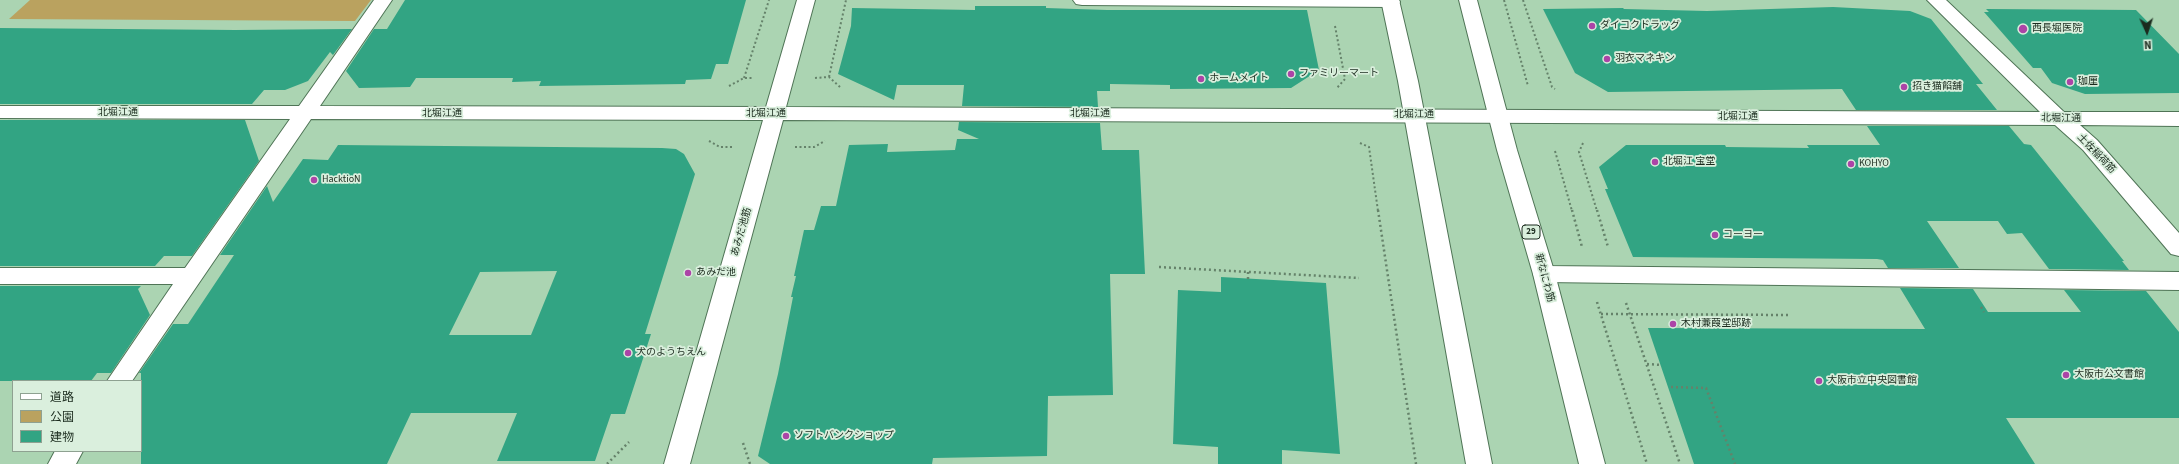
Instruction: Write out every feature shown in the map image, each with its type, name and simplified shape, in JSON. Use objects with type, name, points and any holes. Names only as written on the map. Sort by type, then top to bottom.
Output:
[{"type":"street","points":[[120,380],[383,0]]},
{"type":"street","name":"あみだ池筋","points":[[677,464],[806,0]]},
{"type":"street","points":[[1082,0],[1390,1],[1414,115],[1479,464]]},
{"type":"street","name":"新なにわ筋","points":[[1468,0],[1498,115],[1544,274],[1592,464]]},
{"type":"street","name":"土佐稲荷筋","points":[[1936,0],[2035,97],[2090,145],[2179,248]]},
{"type":"street","name":"北堀江通","points":[[0,112],[303,114],[1498,115],[2179,119]]},
{"type":"street","points":[[1544,274],[2179,281]]},
{"type":"street","points":[[0,276],[193,276]]},
{"type":"street","points":[[61,464],[69,452]]},
{"type":"path","points":[[744,78],[769,0]]},
{"type":"path","points":[[829,78],[846,0]]},
{"type":"path","points":[[1504,0],[1528,86]]},
{"type":"path","points":[[1523,0],[1552,87]]},
{"type":"path","points":[[1331,1],[1345,79]]},
{"type":"path","points":[[1368,147],[1416,464]]},
{"type":"path","points":[[1555,151],[1601,314],[1647,464]]},
{"type":"path","points":[[1579,152],[1616,275],[1680,464]]},
{"type":"path","points":[[1159,267],[1359,278]]},
{"type":"path","points":[[1248,272],[1248,279]]},
{"type":"path","points":[[1601,314],[1789,315]]},
{"type":"path","points":[[1647,364],[1660,365]]},
{"type":"path","points":[[1671,387],[1706,388],[1735,464]]},
{"type":"path","points":[[607,464],[629,442]]},
{"type":"path","points":[[743,443],[750,464]]},
{"type":"green space","points":[[30,0],[371,0],[355,21],[9,19]]},
{"type":"building","points":[[405,0],[746,0],[728,64],[716,64],[711,79],[686,80],[685,84],[539,86],[541,81],[512,82],[513,78],[416,78],[410,87],[359,88],[346,71],[374,29],[387,29]]},
{"type":"building","points":[[975,6],[1046,6],[1046,8],[1107,10],[1307,10],[1319,70],[1291,88],[1170,89],[1170,85],[1110,84],[1110,91],[1097,91],[1098,107],[962,106],[964,85],[897,85],[894,100],[838,74],[851,26],[852,8],[975,10]]},
{"type":"building","points":[[1833,7],[1910,11],[1931,19],[1983,84],[1976,84],[1997,110],[1856,110],[1842,89],[1608,92],[1575,73],[1543,9],[1623,8],[1707,11]]},
{"type":"building","points":[[1986,9],[2136,10],[2179,54],[2179,93],[2085,94],[2052,83],[2041,68],[2033,68],[1984,12],[1989,12]]},
{"type":"building","points":[[0,28],[236,30],[352,29],[333,55],[330,52],[308,81],[285,90],[264,90],[252,104],[0,104]]},
{"type":"building","points":[[0,120],[245,120],[259,161],[192,256],[164,256],[155,266],[0,266]]},
{"type":"building","points":[[959,122],[1100,123],[1102,150],[1139,150],[1145,274],[1110,274],[1113,395],[1048,396],[1047,456],[933,458],[932,464],[770,464],[758,456],[778,374],[793,297],[791,297],[796,276],[794,276],[804,230],[814,230],[821,206],[836,206],[849,145],[888,144],[887,152],[955,150],[957,139],[979,139],[958,130]]},
{"type":"building","points":[[1867,126],[2009,126],[2024,144],[2031,145],[2124,261],[2122,261],[2129,270],[2049,269],[2022,233],[2007,234],[1998,221],[1927,221],[1959,268],[1888,268],[1883,260],[1877,259],[1633,257],[1605,189],[1608,189],[1599,167],[1626,145],[1725,145],[1726,147],[1809,148],[1807,145],[1880,145]]},
{"type":"building","points":[[338,145],[662,148],[676,149],[684,154],[695,174],[645,334],[651,334],[625,414],[611,414],[595,461],[497,461],[517,413],[411,413],[387,464],[141,464],[142,380],[141,373],[139,373],[173,324],[188,324],[234,255],[220,255],[267,186],[273,202],[303,159],[328,160]],"holes":[[[557,271],[531,335],[449,335],[480,272]]]},
{"type":"building","points":[[1221,277],[1326,283],[1340,454],[1282,450],[1282,464],[1218,464],[1218,447],[1173,444],[1178,290],[1221,292]]},
{"type":"building","points":[[0,286],[141,286],[138,289],[150,315],[111,373],[97,373],[92,380],[0,381]]},
{"type":"building","points":[[1900,288],[1973,289],[1988,312],[2081,312],[2064,290],[2146,291],[2179,332],[2179,418],[2006,418],[2035,464],[1694,464],[1648,328],[1925,329]]},
{"type":"place","name":"ダイコクドラッグ","points":[[1592,26]]},
{"type":"place","name":"西長堀医院","points":[[2023,29]]},
{"type":"place","name":"羽衣マネキン","points":[[1607,59]]},
{"type":"place","name":"ファミリーマート","points":[[1291,74]]},
{"type":"place","name":"ホームメイト","points":[[1201,79]]},
{"type":"place","name":"珈厘","points":[[2070,82]]},
{"type":"place","name":"招き猫餡舗","points":[[1904,87]]},
{"type":"place","name":"北堀江 宝堂","points":[[1655,162]]},
{"type":"place","name":"KOHYO","points":[[1851,164]]},
{"type":"place","name":"HacktioN","points":[[314,180]]},
{"type":"place","name":"コーヨー","points":[[1715,235]]},
{"type":"place","name":"あみだ池","points":[[688,273]]},
{"type":"place","name":"木村蒹葭堂邸跡","points":[[1673,324]]},
{"type":"place","name":"犬のようちえん","points":[[628,353]]},
{"type":"place","name":"大阪市公文書館","points":[[2066,375]]},
{"type":"place","name":"大阪市立中央図書館","points":[[1819,381]]},
{"type":"place","name":"ソフトバンクショップ","points":[[786,436]]}]
